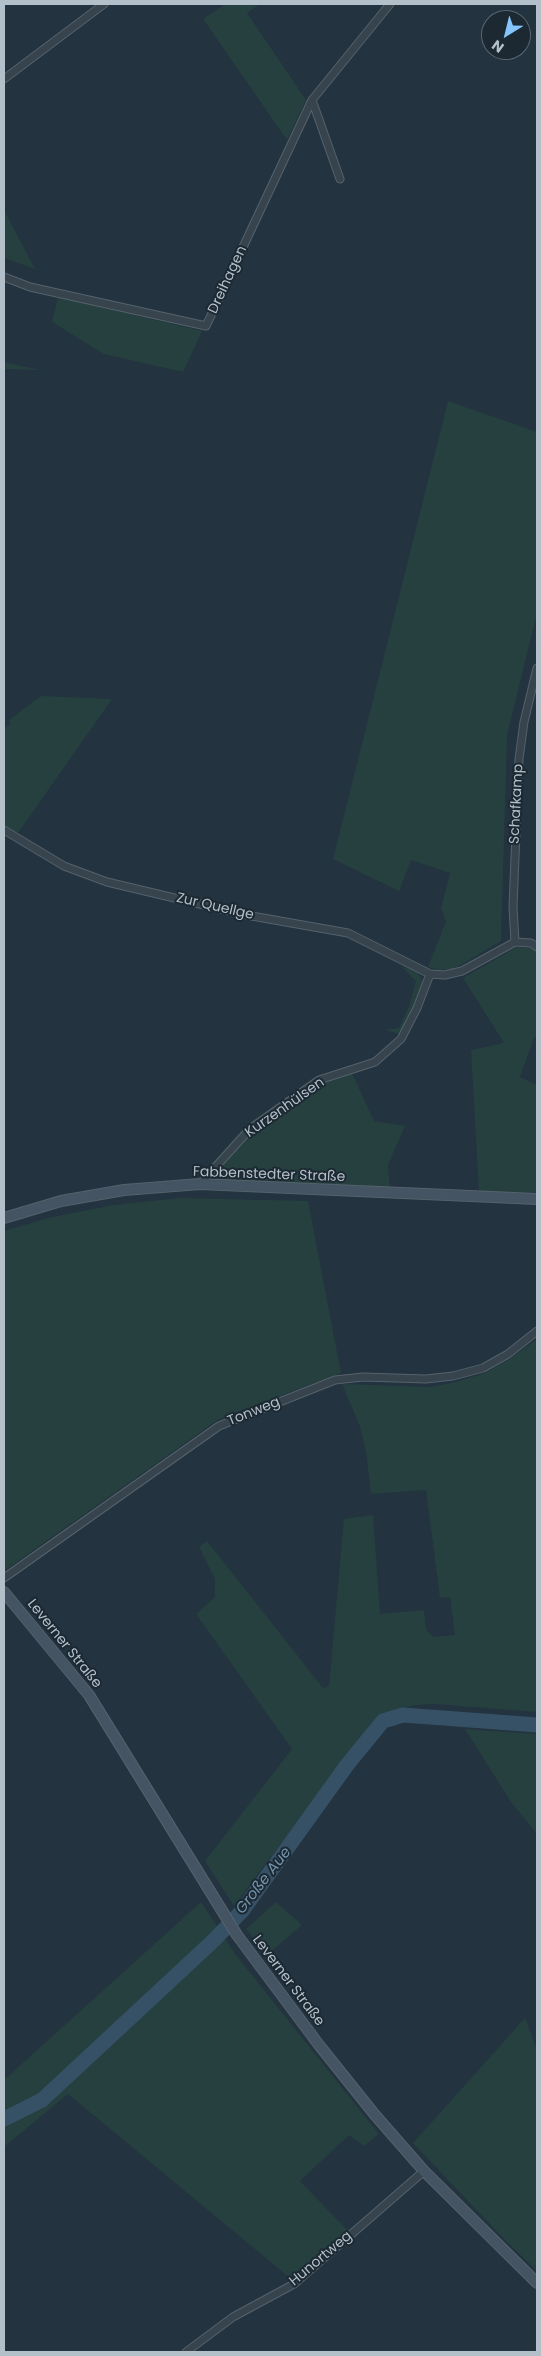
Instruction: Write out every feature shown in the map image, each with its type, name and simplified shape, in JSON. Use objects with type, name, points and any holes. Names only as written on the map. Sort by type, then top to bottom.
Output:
[{"type":"street","points":[[4,79],[104,4]]},
{"type":"street","name":"Dreihagen","points":[[4,277],[30,287],[206,326],[312,100],[390,4]]},
{"type":"street","points":[[312,100],[340,179]]},
{"type":"street","name":"Schafkamp","points":[[515,942],[513,907],[519,760],[524,722],[537,668]]},
{"type":"street","name":"Zur Quellge","points":[[4,830],[57,862],[107,882],[246,915],[348,933],[430,974]]},
{"type":"street","points":[[430,974],[445,975],[462,971],[515,942],[531,943],[537,947]]},
{"type":"street","name":"Kurzenhülsen","points":[[200,1184],[250,1130],[319,1080],[374,1062],[401,1039],[417,1008],[430,974]]},
{"type":"street","name":"Fabbenstedter Straße","points":[[4,1218],[61,1201],[200,1184],[537,1200]]},
{"type":"street","name":"Tonweg","points":[[4,1578],[219,1426],[335,1380],[363,1376],[435,1378],[454,1376],[482,1368],[508,1354],[537,1332]]},
{"type":"street","name":"Leverner Straße","points":[[4,1592],[89,1695],[237,1934],[319,2045],[375,2115],[424,2171],[537,2283]]},
{"type":"street","name":"Hunortweg","points":[[186,2352],[232,2318],[294,2284],[424,2171]]},
{"type":"green space","points":[[225,4],[260,4],[247,13],[306,100],[287,140],[203,19]]},
{"type":"green space","points":[[4,210],[35,269],[4,258]]},
{"type":"green space","points":[[58,297],[202,331],[183,372],[104,354],[52,322]]},
{"type":"green space","points":[[4,362],[40,370],[4,369]]},
{"type":"green space","points":[[448,401],[537,432],[537,613],[507,735],[501,941],[454,969],[440,970],[428,967],[446,921],[441,908],[450,873],[411,860],[399,891],[333,859]]},
{"type":"green space","points":[[41,696],[112,699],[18,833],[4,827],[4,728],[10,724],[9,720]]},
{"type":"green space","points":[[517,947],[530,948],[537,951],[537,1037],[534,1038],[520,1077],[537,1085],[537,1192],[479,1192],[471,1050],[504,1043],[463,978]]},
{"type":"green space","points":[[401,966],[417,972],[423,981],[415,1007],[400,1034],[385,1030],[399,1028],[409,1006],[416,981]]},
{"type":"green space","points":[[349,1067],[374,1121],[405,1126],[388,1165],[390,1190],[209,1180],[204,1172],[246,1125],[317,1077]]},
{"type":"green space","points":[[180,1198],[308,1201],[341,1373],[219,1419],[4,1571],[4,1231],[48,1218],[114,1205]]},
{"type":"green space","points":[[537,1339],[537,1712],[435,1704],[416,1705],[396,1710],[378,1721],[357,1742],[234,1906],[205,1861],[292,1749],[196,1614],[215,1597],[215,1579],[199,1547],[207,1541],[323,1688],[329,1686],[344,1519],[373,1515],[380,1614],[424,1610],[426,1629],[433,1637],[455,1635],[450,1597],[440,1598],[426,1490],[371,1494],[366,1451],[360,1427],[342,1384],[430,1387],[456,1382],[485,1373],[511,1358]]},
{"type":"green space","points":[[465,1729],[537,1734],[537,1834],[511,1802]]},
{"type":"green space","points":[[201,1902],[236,1955],[379,2134],[364,2146],[349,2135],[300,2181],[349,2232],[290,2278],[68,2094],[4,2147],[4,2080]]},
{"type":"green space","points":[[276,1902],[302,1925],[267,1955],[246,1929]]},
{"type":"green space","points":[[525,2018],[537,2050],[537,2271],[413,2143]]},
{"type":"waterway","name":"Große Aue","points":[[4,2119],[42,2100],[213,1941],[242,1911],[347,1765],[383,1721],[403,1715],[537,1725]]}]
